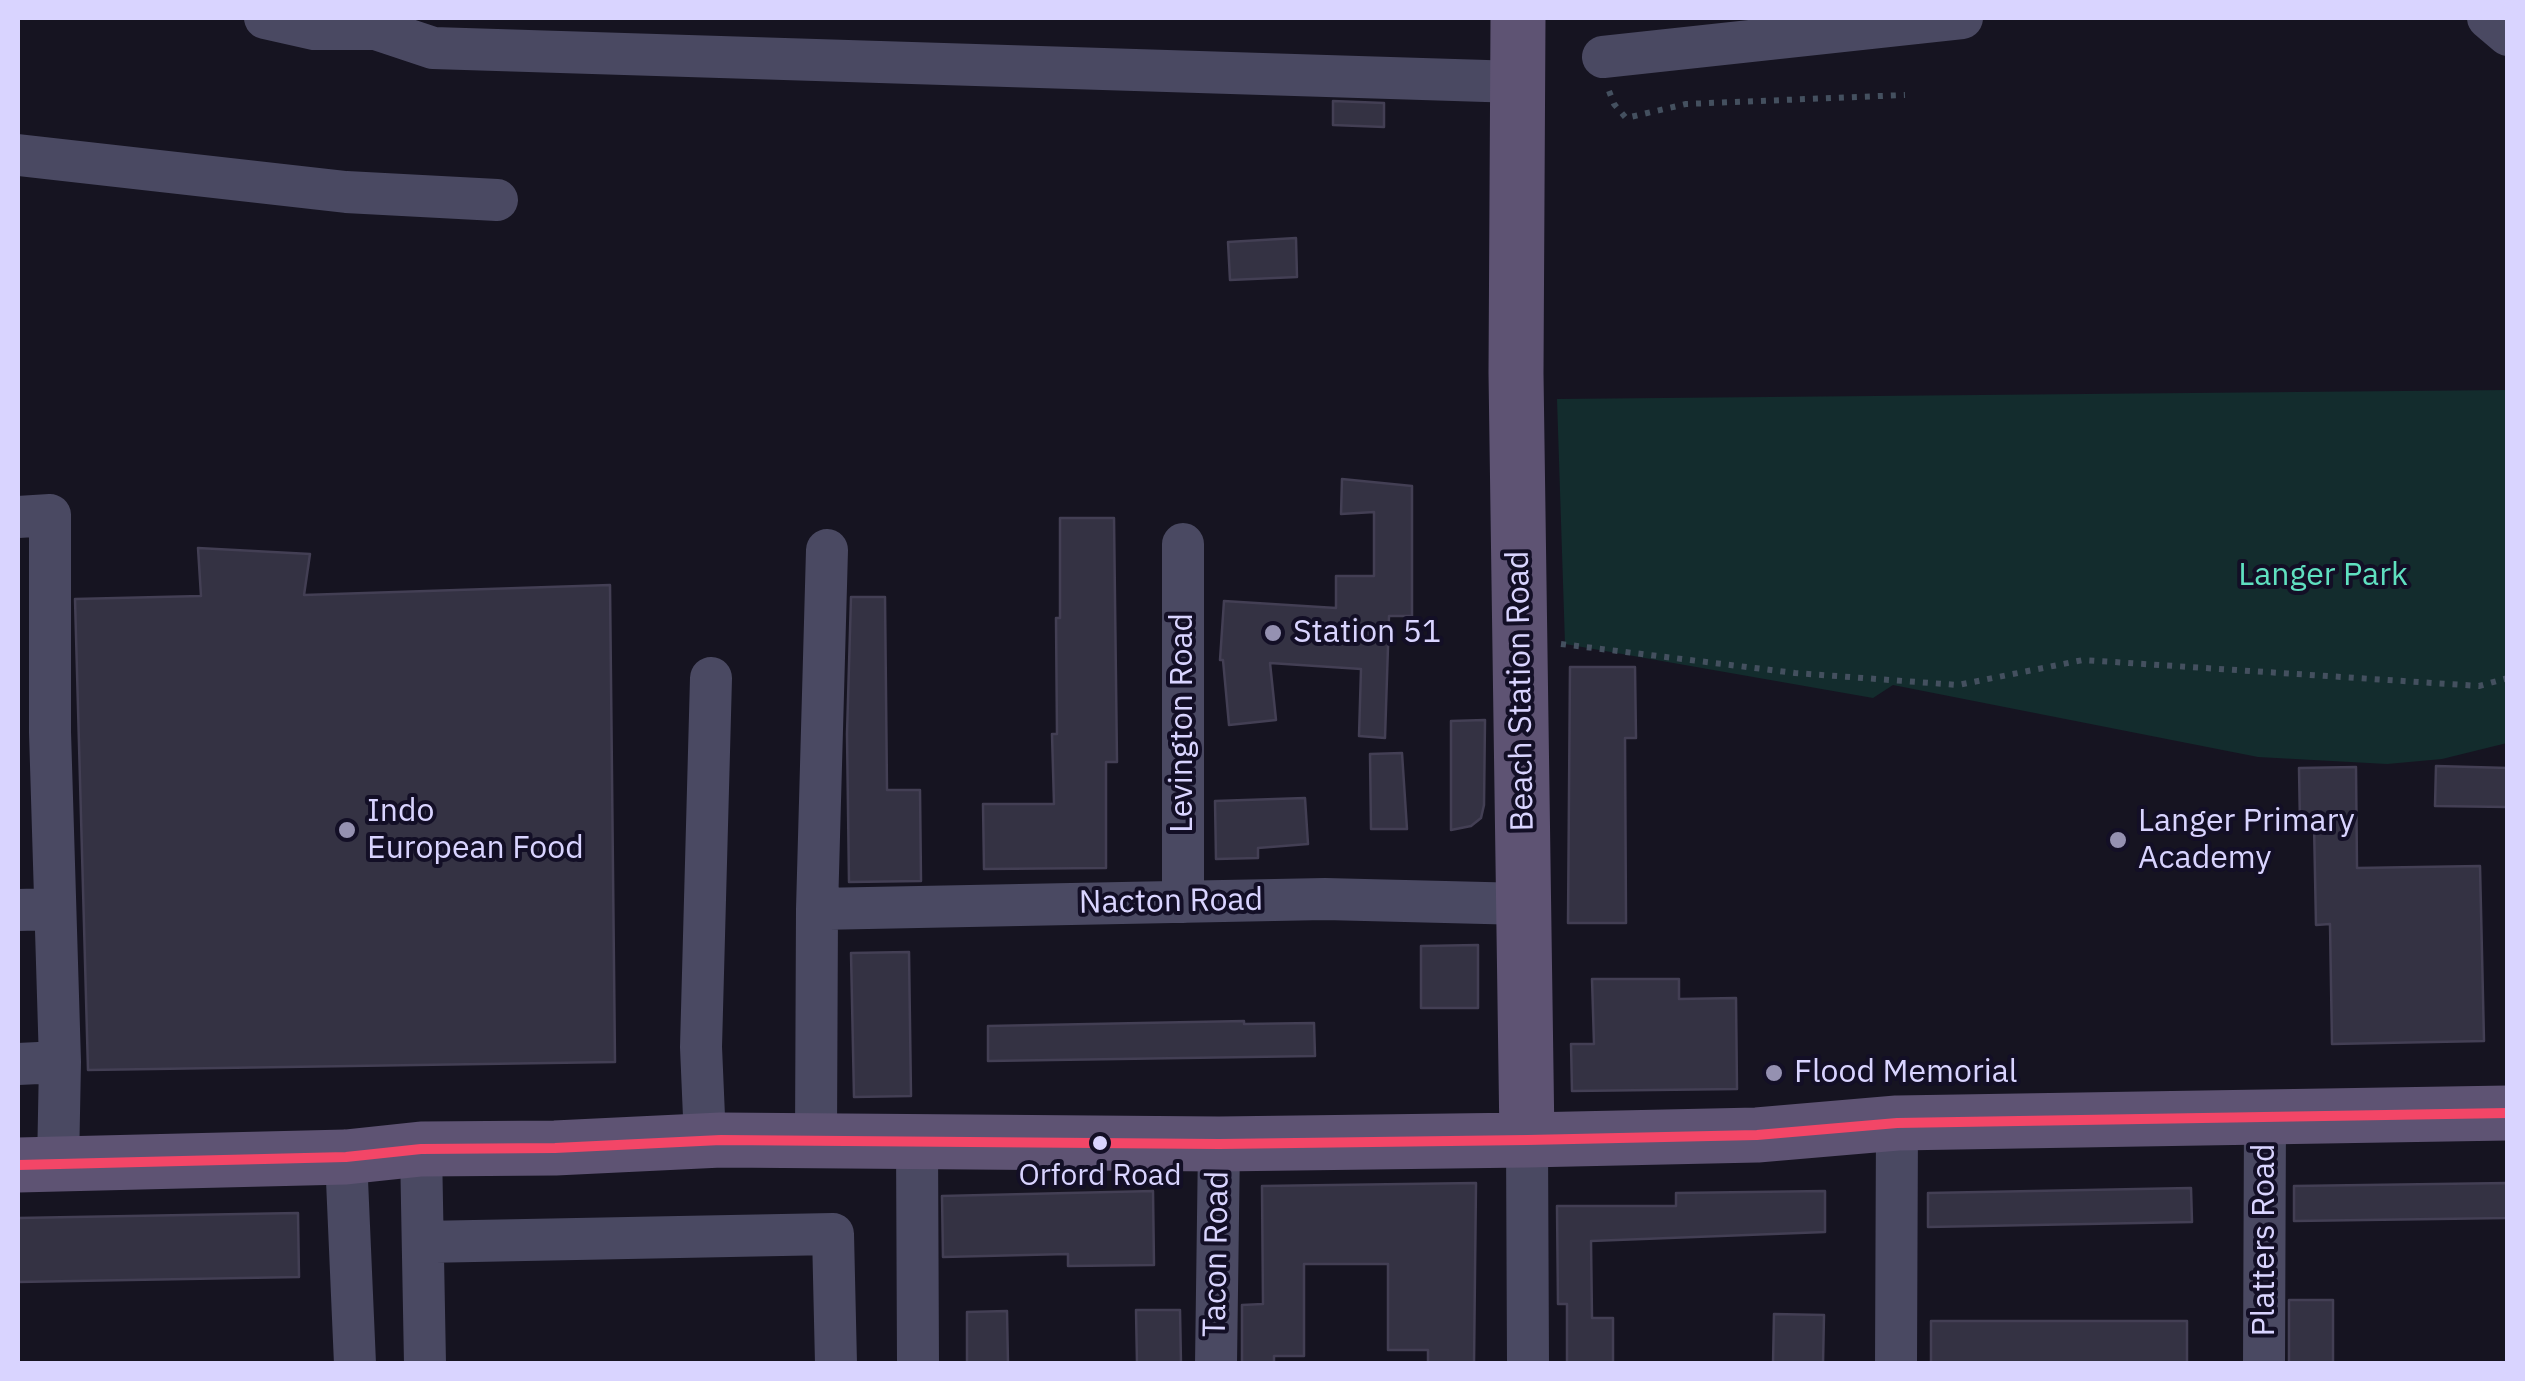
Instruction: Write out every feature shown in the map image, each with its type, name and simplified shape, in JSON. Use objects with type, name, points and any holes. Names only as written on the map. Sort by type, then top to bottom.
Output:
[{"type":"main road","name":"Beach Station Road","points":[[1518,18],[1519,639],[1528,1140]]},
{"type":"main road","points":[[38,1165],[346,1157],[422,1149],[704,1140],[1218,1144],[1528,1140],[1758,1135],[1898,1123],[2508,1113]]},
{"type":"street","points":[[265,18],[314,29],[376,29],[433,48],[1518,82]]},
{"type":"street","points":[[1603,57],[1670,34],[1962,18]]},
{"type":"street","points":[[2488,18],[2508,35]]},
{"type":"street","points":[[18,155],[346,192],[497,200]]},
{"type":"street","points":[[18,516],[50,514],[34,732],[36,909],[60,1062],[38,1165]]},
{"type":"street","name":"Levington Road","points":[[1182,544],[1183,902]]},
{"type":"street","points":[[816,1138],[817,909],[827,550]]},
{"type":"street","points":[[704,1140],[701,1047],[711,678]]},
{"type":"street","name":"Nacton Road","points":[[817,909],[1324,900],[1525,904]]},
{"type":"street","points":[[18,1064],[60,1062]]},
{"type":"street","name":"Platters Road","points":[[2264,1364],[2265,1116]]},
{"type":"street","points":[[1896,1364],[1898,1123]]},
{"type":"street","points":[[916,1140],[918,1364]]},
{"type":"street","name":"Beach Station Road","points":[[1528,1140],[1528,1364]]},
{"type":"street","name":"Tacon Road","points":[[1216,1364],[1218,1144]]},
{"type":"street","points":[[422,1149],[426,1364]]},
{"type":"street","points":[[346,1157],[355,1364]]},
{"type":"street","points":[[422,1242],[834,1234],[836,1364]]},
{"type":"path","points":[[1603,57],[1604,77],[1614,104],[1626,118],[1686,104],[1905,95]]},
{"type":"path","points":[[1519,639],[1795,673],[1958,685],[2083,660],[2479,686],[2508,678]]},
{"type":"green space","name":"Langer Park","points":[[2507,390],[2507,743],[2442,759],[2387,764],[2258,757],[1893,685],[1873,698],[1565,644],[1557,399]]},
{"type":"building","points":[[1333,101],[1384,103],[1384,127],[1333,125]]},
{"type":"building","points":[[1296,238],[1297,277],[1230,280],[1228,242]]},
{"type":"building","points":[[1342,479],[1412,486],[1412,616],[1389,616],[1385,738],[1359,736],[1361,669],[1270,663],[1276,720],[1229,725],[1220,660],[1224,601],[1336,608],[1336,576],[1374,576],[1374,512],[1341,514]]},
{"type":"building","points":[[1060,518],[1114,518],[1117,762],[1106,762],[1106,868],[984,869],[983,804],[1054,804],[1052,734],[1057,734]]},
{"type":"building","name":"Indo European Food","points":[[198,548],[310,554],[304,595],[610,585],[615,1062],[88,1070],[75,599],[201,596]]},
{"type":"building","points":[[851,597],[885,597],[887,790],[920,790],[921,881],[849,882],[847,734]]},
{"type":"building","points":[[1570,667],[1635,667],[1636,738],[1625,738],[1626,923],[1568,923]]},
{"type":"building","points":[[1485,720],[1481,818],[1471,826],[1451,830],[1451,721]]},
{"type":"building","points":[[1402,753],[1407,829],[1371,829],[1370,754]]},
{"type":"building","points":[[2436,766],[2508,768],[2508,807],[2435,806]]},
{"type":"building","points":[[2356,767],[2357,868],[2480,866],[2484,1041],[2332,1044],[2330,924],[2316,925],[2314,824],[2300,825],[2299,768]]},
{"type":"building","points":[[1305,798],[1308,844],[1258,848],[1258,858],[1216,859],[1215,801]]},
{"type":"building","points":[[1478,945],[1478,1008],[1421,1008],[1421,946]]},
{"type":"building","points":[[909,952],[911,1096],[854,1097],[851,953]]},
{"type":"building","points":[[1592,979],[1679,979],[1679,999],[1736,998],[1737,1089],[1572,1091],[1571,1044],[1594,1044]]},
{"type":"building","points":[[1314,1023],[1315,1056],[988,1061],[988,1026]]},
{"type":"building","points":[[1476,1183],[1474,1364],[1428,1364],[1428,1350],[1388,1350],[1388,1264],[1304,1264],[1304,1356],[1274,1356],[1274,1364],[1242,1364],[1242,1305],[1263,1304],[1262,1186]]},
{"type":"building","points":[[2508,1183],[2508,1218],[2294,1221],[2294,1186]]},
{"type":"building","points":[[2191,1188],[2192,1222],[1928,1227],[1928,1193]]},
{"type":"building","points":[[1153,1191],[1154,1265],[1068,1266],[1068,1254],[943,1257],[942,1196]]},
{"type":"building","points":[[1825,1191],[1825,1232],[1591,1241],[1592,1318],[1613,1318],[1613,1364],[1567,1364],[1567,1304],[1558,1304],[1557,1206],[1676,1206],[1676,1193]]},
{"type":"building","points":[[298,1213],[299,1277],[18,1282],[18,1218]]},
{"type":"building","points":[[2289,1300],[2333,1300],[2333,1364],[2289,1364]]},
{"type":"building","points":[[1136,1310],[1180,1310],[1181,1364],[1137,1364]]},
{"type":"building","points":[[1007,1311],[1008,1364],[967,1364],[967,1312]]},
{"type":"building","points":[[1774,1314],[1824,1315],[1823,1364],[1773,1364]]},
{"type":"building","points":[[1931,1321],[2187,1321],[2187,1364],[1931,1364]]},
{"type":"transit line","points":[[18,1165],[346,1157],[421,1149],[555,1148],[721,1140],[1219,1144],[1527,1140],[1757,1135],[1897,1123],[2508,1113]]},
{"type":"place","name":"Station 51","points":[[1273,633]]},
{"type":"place","name":"Indo European Food","points":[[347,830]]},
{"type":"place","name":"Langer Primary Academy","points":[[2118,840]]},
{"type":"place","name":"Flood Memorial","points":[[1774,1073]]},
{"type":"place","name":"Orford Road","points":[[1100,1143]]}]
